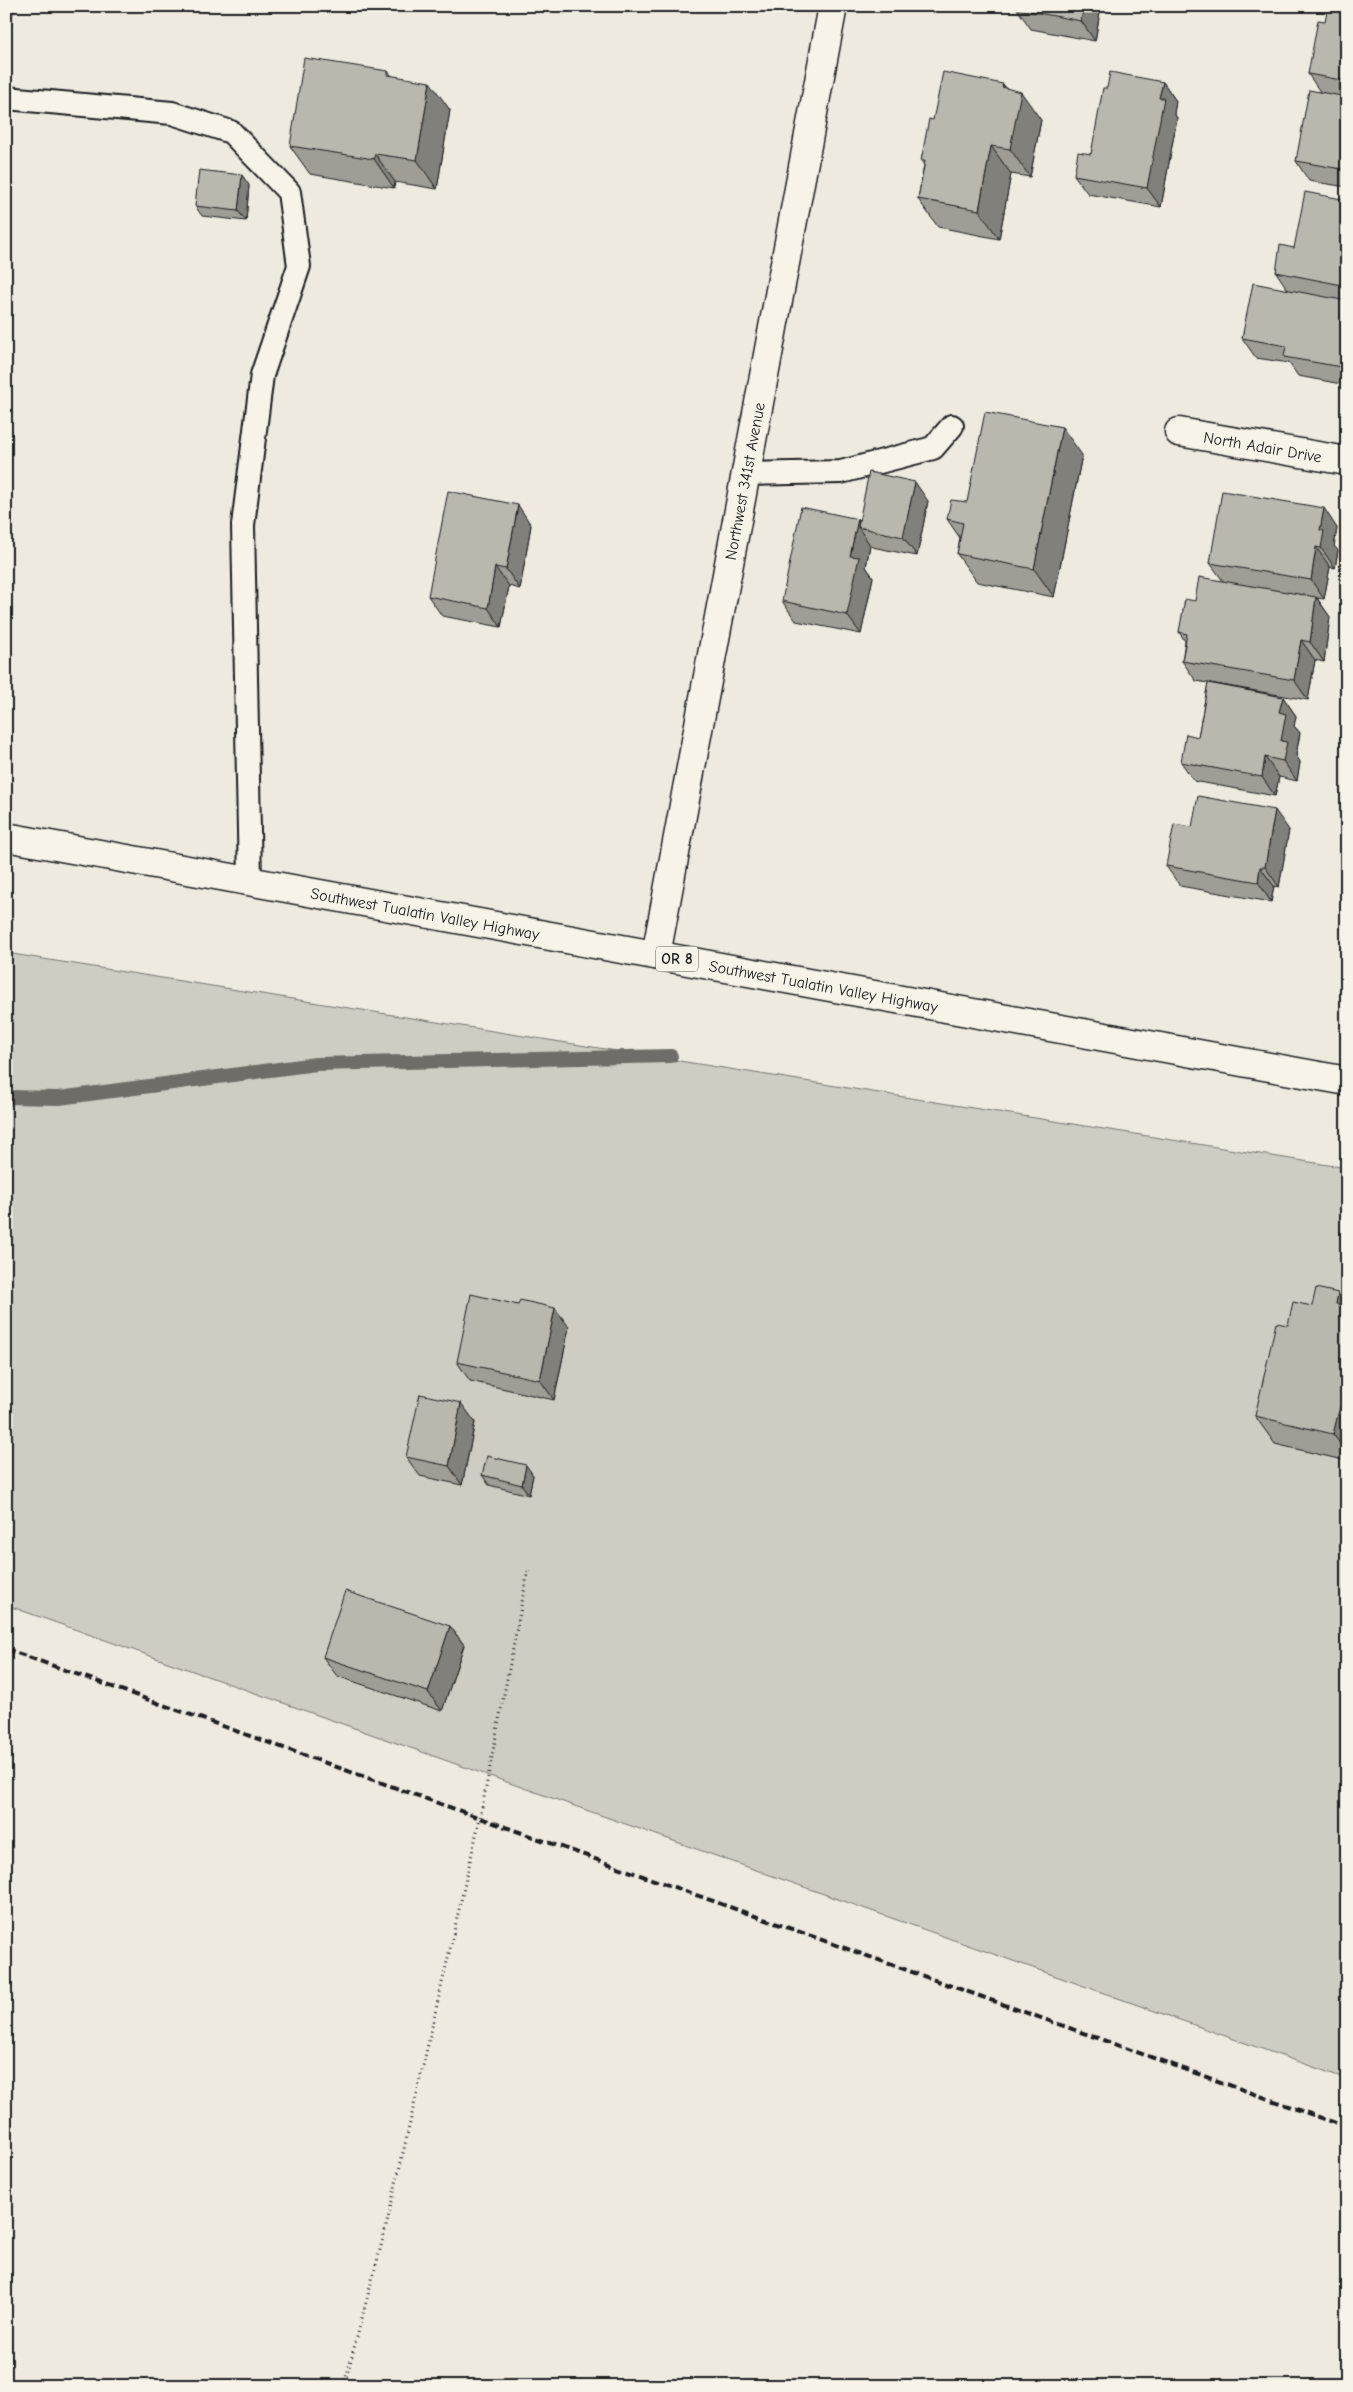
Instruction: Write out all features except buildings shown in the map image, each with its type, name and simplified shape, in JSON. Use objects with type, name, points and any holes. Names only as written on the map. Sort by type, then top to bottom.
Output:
[{"type":"main road","name":"Northwest 341st Avenue","points":[[656,955],[833,6]]},
{"type":"main road","name":"North Adair Drive","points":[[1179,432],[1347,461]]},
{"type":"main road","name":"Southwest Tualatin Valley Highway","points":[[6,837],[1347,1081]]},
{"type":"lane","points":[[6,98],[172,113],[230,132],[289,192],[299,266],[262,375],[243,525],[250,881]]},
{"type":"lane","points":[[746,474],[840,472],[932,448],[952,426]]},
{"type":"path","points":[[344,2386],[386,2228],[480,1818],[528,1571]]},
{"type":"shaded area","points":[[6,953],[1347,1168],[1347,2079],[6,1605]]},
{"type":"waterway","points":[[6,1097],[59,1098],[316,1064],[671,1056]]},
{"type":"railway","points":[[6,1649],[1347,2127]]}]
